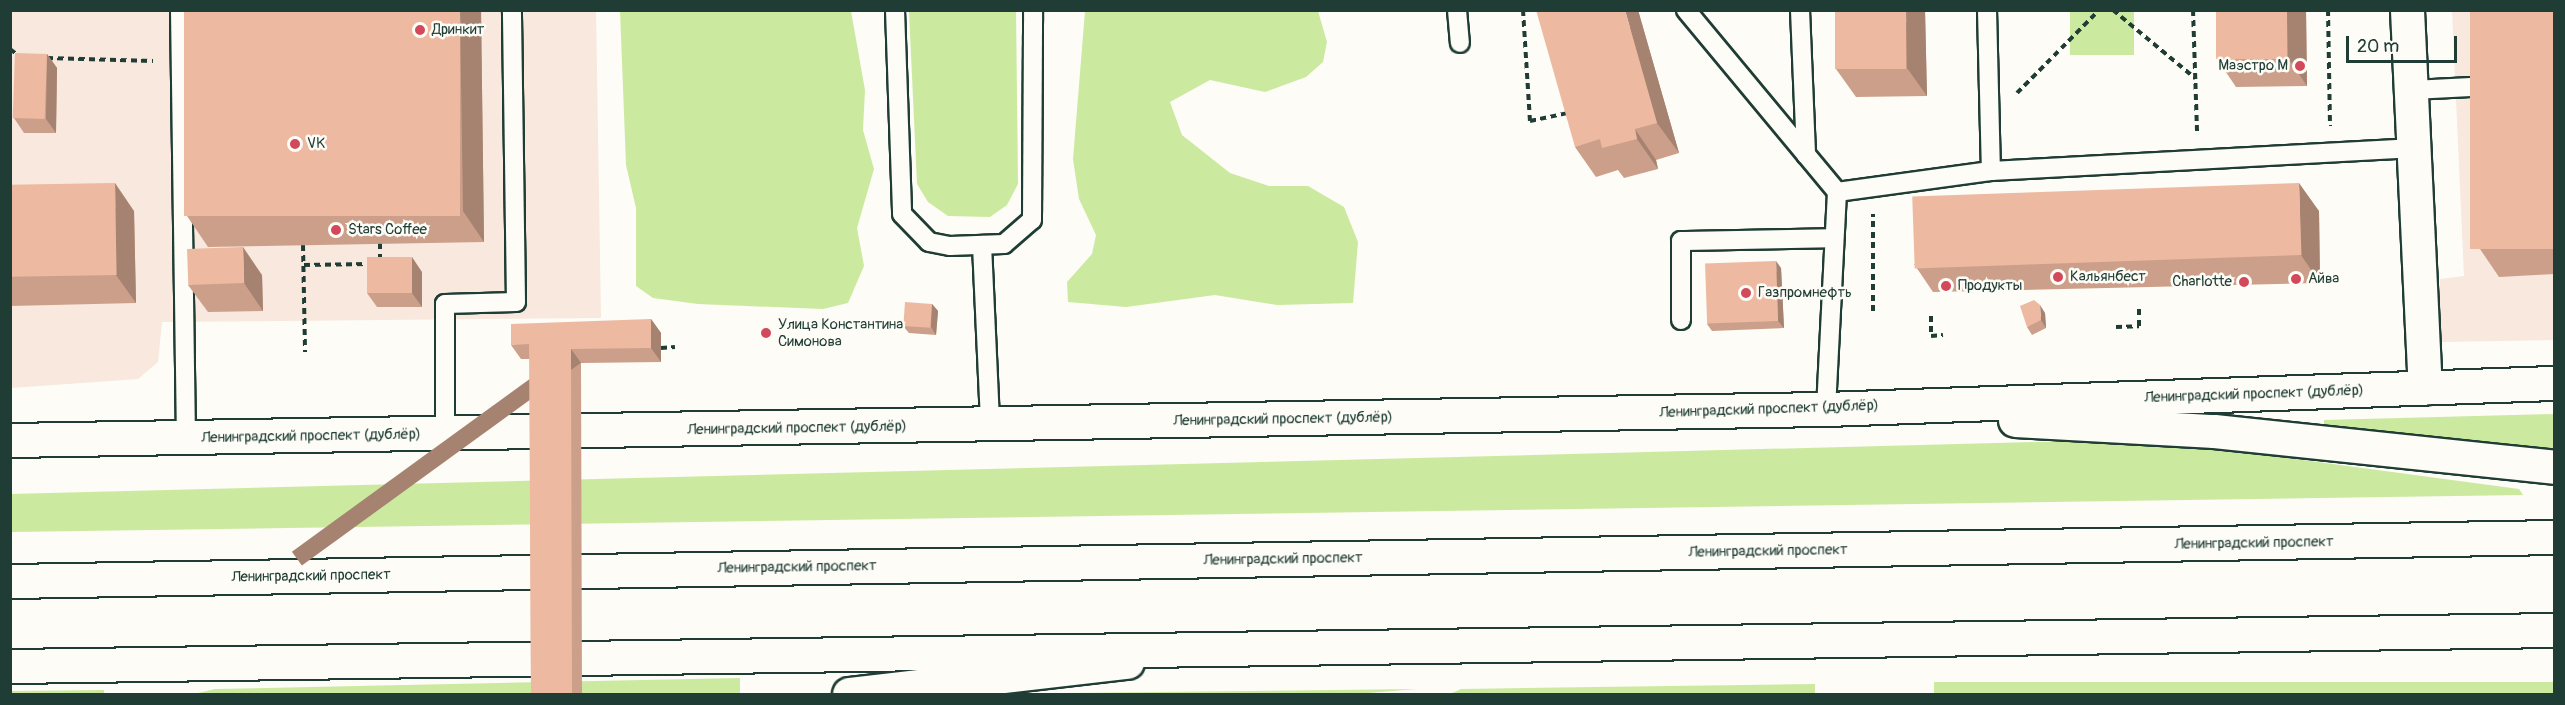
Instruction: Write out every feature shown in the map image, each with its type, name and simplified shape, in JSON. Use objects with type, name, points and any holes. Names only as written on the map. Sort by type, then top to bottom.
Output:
[{"type":"main road","points":[[2407,10],[2425,388]]},
{"type":"main road","name":"Ленинградский проспект (дублёр)","points":[[10,440],[186,440],[445,433],[1826,409],[2554,383]]},
{"type":"main road","points":[[1863,407],[2214,431],[2554,467]]},
{"type":"main road","points":[[10,458],[186,440]]},
{"type":"main road","name":"Ленинградский проспект","points":[[10,581],[2554,537]]},
{"type":"main road","points":[[10,666],[2554,630]]},
{"type":"main road","points":[[849,694],[1236,650]]},
{"type":"lane","points":[[180,10],[186,440]]},
{"type":"lane","points":[[445,433],[445,304],[516,302],[512,10]]},
{"type":"lane","points":[[895,10],[902,214],[929,242],[982,245],[1004,244],[1032,220],[1033,10]]},
{"type":"lane","points":[[1457,10],[1460,44]]},
{"type":"lane","points":[[1686,10],[1837,192],[1826,409]]},
{"type":"lane","points":[[1800,10],[1806,155]]},
{"type":"lane","points":[[1986,10],[1991,171]]},
{"type":"lane","points":[[2412,90],[2491,86]]},
{"type":"lane","points":[[1837,192],[1991,171],[2198,155],[2415,148]]},
{"type":"lane","points":[[1681,320],[1681,241],[1834,238]]},
{"type":"lane","points":[[982,245],[990,424]]},
{"type":"path","points":[[1523,10],[1530,121],[1567,113]]},
{"type":"path","points":[[1990,120],[2099,10]]},
{"type":"path","points":[[2113,10],[2195,78]]},
{"type":"path","points":[[2193,10],[2198,155]]},
{"type":"path","points":[[2328,10],[2331,151]]},
{"type":"path","points":[[10,49],[31,58]]},
{"type":"path","points":[[43,58],[181,62]]},
{"type":"path","points":[[1873,311],[1874,186]]},
{"type":"path","points":[[304,265],[380,264],[380,243]]},
{"type":"path","points":[[303,245],[305,352]]},
{"type":"path","points":[[2116,327],[2139,326],[2139,305]]},
{"type":"path","points":[[1931,316],[1931,336],[1943,335]]},
{"type":"path","points":[[662,348],[675,347]]},
{"type":"shaded area","points":[[10,11],[596,11],[601,318],[162,322],[158,362],[138,379],[11,388]]},
{"type":"shaded area","points":[[2452,11],[2554,11],[2554,340],[2440,342],[2440,279],[2464,276]]},
{"type":"green space","points":[[620,11],[851,11],[865,90],[863,130],[874,169],[857,228],[864,266],[848,303],[823,309],[698,304],[653,298],[636,286],[636,208],[626,165]]},
{"type":"green space","points":[[909,11],[1016,11],[1018,184],[1007,205],[990,217],[948,216],[928,202],[917,184]]},
{"type":"green space","points":[[1085,11],[1318,11],[1327,42],[1323,62],[1306,77],[1265,92],[1210,80],[1170,102],[1182,135],[1230,173],[1269,186],[1308,186],[1344,207],[1358,242],[1353,303],[1277,305],[1215,295],[1126,307],[1068,302],[1067,282],[1092,254],[1096,235],[1079,199],[1073,159]]},
{"type":"green space","points":[[2070,11],[2134,11],[2134,55],[2070,55]]},
{"type":"green space","points":[[2554,414],[2554,454],[2324,429],[2324,420]]},
{"type":"green space","points":[[2077,441],[2213,448],[2519,489],[2523,495],[11,532],[10,494]]},
{"type":"green space","points":[[740,678],[740,694],[194,694],[215,689]]},
{"type":"green space","points":[[1934,682],[2554,682],[2554,694],[1934,694]]},
{"type":"green space","points":[[1815,684],[1815,694],[1450,694],[1461,689]]},
{"type":"green space","points":[[1417,689],[1356,694],[1051,694],[1064,693]]},
{"type":"green space","points":[[104,690],[104,694],[10,694],[11,691]]},
{"type":"building","points":[[184,10],[460,10],[460,216],[184,216]]},
{"type":"building","points":[[1536,10],[1625,10],[1657,123],[1635,129],[1637,139],[1602,148],[1600,139],[1575,147]]},
{"type":"building","points":[[1835,10],[1906,10],[1906,69],[1835,69]]},
{"type":"building","points":[[2216,10],[2287,10],[2287,59],[2216,59]]},
{"type":"building","points":[[2470,10],[2554,10],[2554,249],[2470,249]]},
{"type":"building","points":[[15,53],[47,54],[45,119],[13,118]]},
{"type":"building","points":[[115,183],[117,275],[12,277],[10,185]]},
{"type":"building","points":[[2299,183],[2302,255],[1915,268],[1912,197]]},
{"type":"building","points":[[243,247],[244,283],[188,285],[187,249]]},
{"type":"building","points":[[367,257],[412,257],[412,293],[367,293]]},
{"type":"building","name":"Газпромнефть","points":[[1776,261],[1778,321],[1707,323],[1705,263]]},
{"type":"building","points":[[2034,300],[2040,305],[2041,320],[2027,327],[2020,306]]},
{"type":"building","points":[[905,302],[932,304],[930,328],[903,326]]},
{"type":"building","points":[[651,319],[651,348],[571,349],[572,694],[531,694],[529,344],[511,345],[511,324]]},
{"type":"place","name":"Дринкит","points":[[420,30]]},
{"type":"place","name":"Маэстро М","points":[[2300,66]]},
{"type":"place","name":"VK","points":[[295,144]]},
{"type":"place","name":"Stars Coffee","points":[[336,230]]},
{"type":"place","name":"Кальянбест","points":[[2058,277]]},
{"type":"place","name":"Айва","points":[[2296,279]]},
{"type":"place","name":"Charlotte","points":[[2244,282]]},
{"type":"place","name":"Продукты","points":[[1946,286]]},
{"type":"place","name":"Газпромнефть","points":[[1746,293]]},
{"type":"place","name":"Улица Константина Симонова","points":[[766,333]]}]
